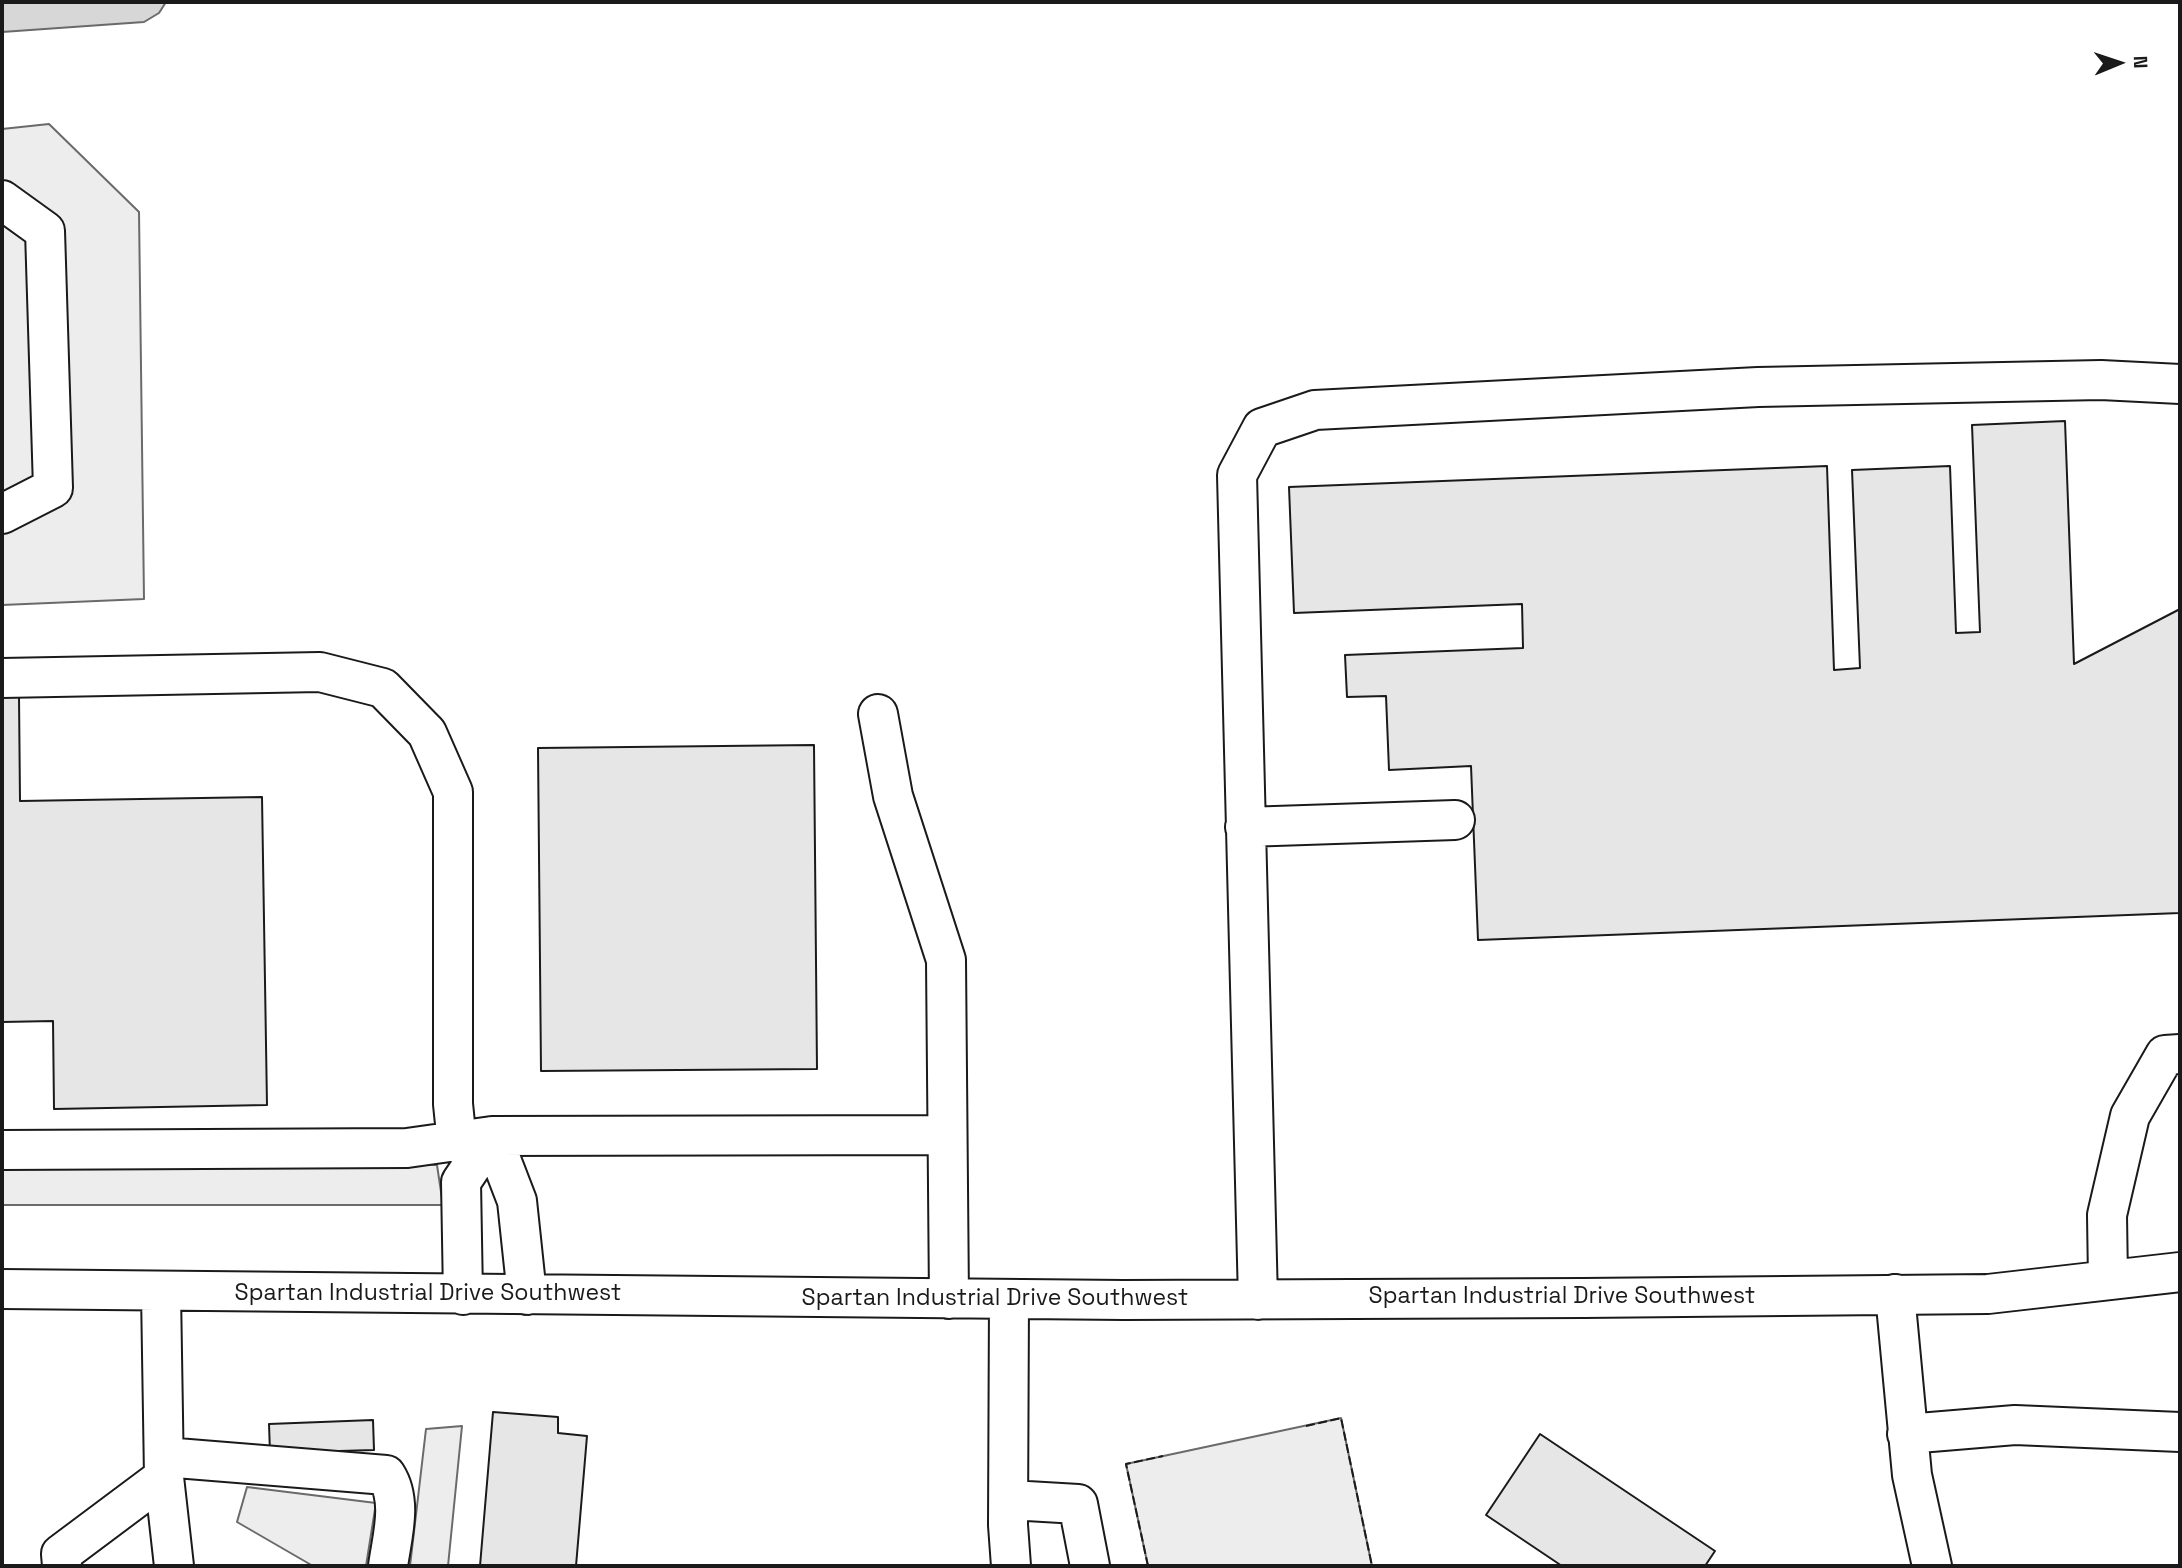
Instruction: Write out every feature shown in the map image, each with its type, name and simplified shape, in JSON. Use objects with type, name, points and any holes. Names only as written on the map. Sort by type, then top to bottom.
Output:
[{"type":"street","points":[[2,200],[45,231],[53,488],[2,514]]},
{"type":"street","points":[[1258,1300],[1237,475],[1262,428],[1315,410],[1758,387],[2101,380],[2180,384]]},
{"type":"street","points":[[2,678],[320,672],[383,688],[427,733],[453,792],[453,1104],[517,1201],[527,1295]]},
{"type":"street","points":[[878,714],[894,796],[946,960],[949,1299]]},
{"type":"street","points":[[1245,827],[1455,820]]},
{"type":"street","points":[[2108,1280],[2107,1214],[2130,1116],[2165,1055],[2180,1054]]},
{"type":"street","points":[[2,1150],[407,1148],[474,1139],[947,1135]]},
{"type":"street","points":[[463,1294],[461,1182],[474,1139]]},
{"type":"street","name":"Spartan Industrial Drive Southwest","points":[[2,1289],[1009,1300],[1258,1300],[1988,1294],[2180,1272]]},
{"type":"street","points":[[161,1292],[164,1467],[174,1566]]},
{"type":"street","points":[[1895,1294],[1912,1475],[1933,1566]]},
{"type":"street","points":[[1009,1300],[1008,1525],[1011,1566]]},
{"type":"street","points":[[1907,1434],[2014,1425],[2180,1432]]},
{"type":"street","points":[[62,1566],[61,1554],[164,1467],[386,1475],[394,1488],[395,1506],[388,1566]]},
{"type":"street","points":[[1010,1500],[1078,1504],[1090,1566]]},
{"type":"shaded area","points":[[2,2],[166,2],[159,13],[144,22],[2,32]]},
{"type":"shaded area","points":[[49,124],[139,212],[144,599],[2,605],[2,129]]},
{"type":"shaded area","points":[[2,1143],[437,1165],[443,1205],[2,1205]]},
{"type":"shaded area","points":[[1341,1418],[1372,1566],[1148,1566],[1126,1464]]},
{"type":"shaded area","points":[[462,1426],[448,1566],[410,1566],[426,1429]]},
{"type":"shaded area","points":[[247,1487],[376,1503],[366,1566],[313,1566],[237,1522]]},
{"type":"building","points":[[2065,421],[2074,664],[2180,609],[2180,913],[1478,940],[1471,766],[1389,770],[1386,696],[1347,697],[1345,655],[1523,648],[1522,604],[1294,613],[1289,487],[1827,466],[1834,670],[1860,668],[1852,470],[1950,466],[1956,633],[1980,632],[1972,425]]},
{"type":"building","points":[[19,696],[20,801],[262,797],[267,1105],[54,1109],[53,1021],[2,1022],[2,697]]},
{"type":"building","points":[[814,745],[817,1069],[541,1071],[538,748]]},
{"type":"building","points":[[493,1412],[558,1417],[558,1433],[587,1436],[576,1566],[480,1566]]},
{"type":"building","points":[[373,1420],[374,1450],[270,1453],[269,1424]]},
{"type":"building","points":[[1540,1434],[1715,1551],[1705,1566],[1562,1566],[1486,1515]]},
{"type":"fence","points":[[1306,1426],[1341,1418],[1372,1566]]},
{"type":"fence","points":[[1148,1566],[1126,1464],[1163,1456]]}]
